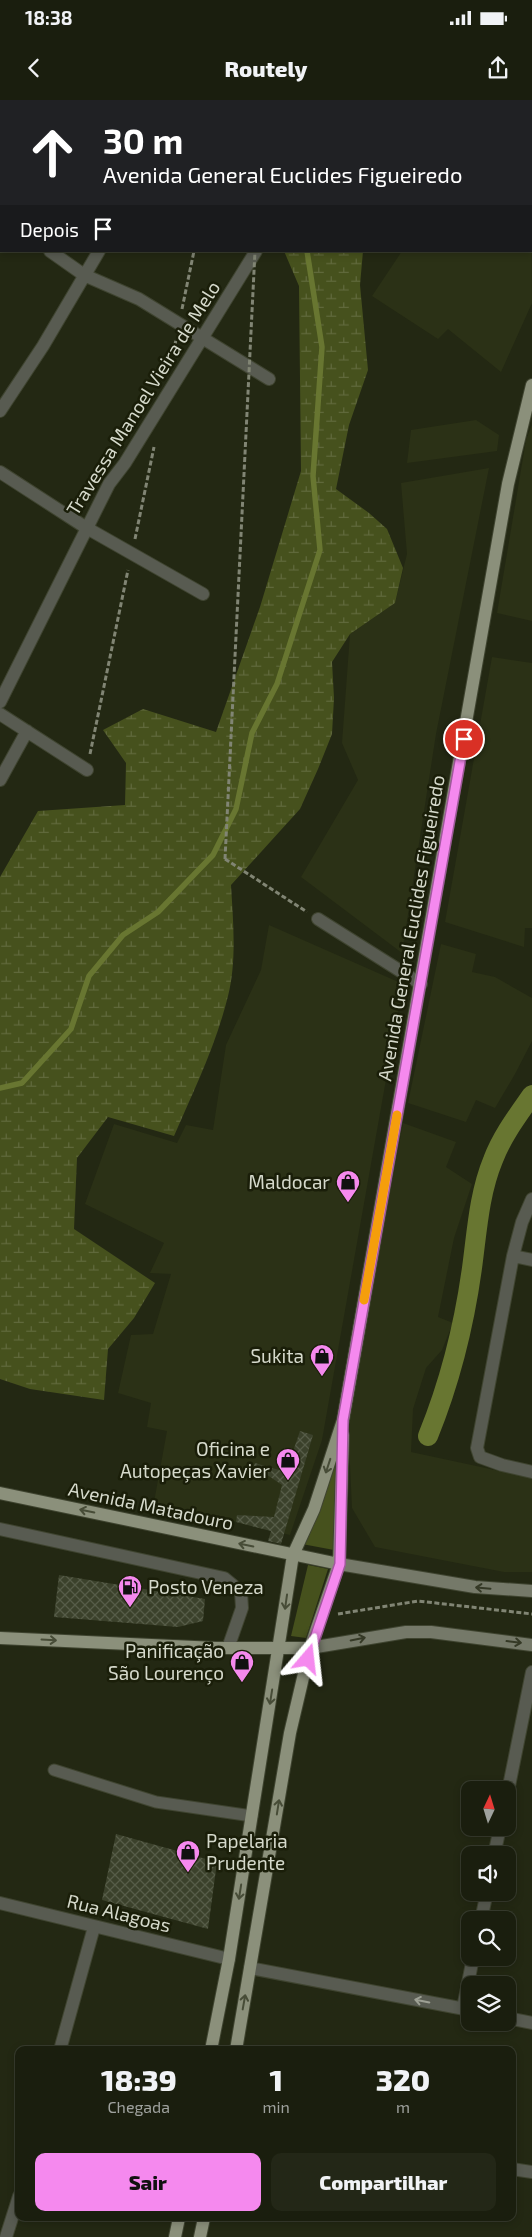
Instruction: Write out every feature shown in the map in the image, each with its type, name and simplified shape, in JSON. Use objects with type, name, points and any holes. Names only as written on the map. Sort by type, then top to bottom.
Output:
[{"type":"main road","name":"Avenida General Euclides Figueiredo","points":[[212,2046],[229,1959],[293,1555],[314,1509],[343,1420],[508,484],[532,385]]},
{"type":"main road","name":"Avenida General Euclides Figueiredo","points":[[237,2046],[290,1733],[310,1648],[340,1564],[343,1420]]},
{"type":"main road","name":"Avenida Matadouro","points":[[0,1493],[340,1564]]},
{"type":"main road","points":[[340,1564],[474,1588],[532,1591]]},
{"type":"main road","points":[[0,1638],[228,1648],[310,1648],[406,1632],[431,1632],[532,1645]]},
{"type":"main road","points":[[176,2237],[179,2221]]},
{"type":"main road","points":[[200,2237],[203,2221]]},
{"type":"street","points":[[51,252],[84,275],[139,299],[202,340],[268,379]]},
{"type":"street","points":[[0,411],[43,346],[98,252]]},
{"type":"street","name":"Travessa Manoel Vieira de Melo","points":[[0,702],[85,527],[109,484],[125,463],[254,252]]},
{"type":"street","points":[[0,472],[85,527],[203,594]]},
{"type":"street","points":[[0,714],[87,770]]},
{"type":"street","points":[[0,780],[27,731]]},
{"type":"street","points":[[318,919],[421,984]]},
{"type":"street","points":[[532,1199],[522,1222],[513,1256],[477,1448],[480,1457],[488,1461],[532,1472]]},
{"type":"street","points":[[513,1256],[532,1260]]},
{"type":"street","points":[[0,1529],[224,1578],[241,1592],[242,1608],[228,1648]]},
{"type":"street","points":[[510,1781],[532,1672]]},
{"type":"street","name":"Rua Alagoas","points":[[0,1903],[229,1959]]},
{"type":"street","points":[[61,2046],[94,1927]]},
{"type":"street","points":[[250,1968],[461,2008]]},
{"type":"street","points":[[516,2020],[532,2023]]},
{"type":"street","points":[[516,2169],[532,2172]]},
{"type":"street","points":[[6,2237],[15,2209]]},
{"type":"lane","points":[[54,1770],[156,1802],[252,1816]]},
{"type":"path","points":[[182,310],[194,252]]},
{"type":"path","points":[[255,252],[225,859],[318,919]]},
{"type":"path","points":[[172,359],[176,339]]},
{"type":"path","points":[[134,545],[156,437]]},
{"type":"path","points":[[87,770],[129,564]]},
{"type":"path","points":[[321,1617],[418,1601],[532,1614]]},
{"type":"shaded area","points":[[401,252],[532,252],[532,303],[501,372],[448,329],[438,339],[372,296]]},
{"type":"shaded area","points":[[476,420],[499,435],[497,451],[407,463],[411,430]]},
{"type":"shaded area","points":[[532,425],[532,621],[497,613],[526,440]]},
{"type":"shaded area","points":[[489,468],[436,734],[402,953],[301,877],[358,780],[342,743],[350,634],[395,603],[407,554],[401,483]]},
{"type":"shaded area","points":[[492,657],[532,663],[532,928],[525,928],[524,947],[445,922]]},
{"type":"shaded area","points":[[269,925],[403,984],[322,1440],[290,1535],[154,1502],[167,1431],[147,1427],[151,1403],[118,1393],[131,1335],[153,1334],[171,1274],[150,1273],[164,1243],[85,1204],[114,1124],[177,1143],[186,1125],[213,1130],[226,1045],[261,970]]},
{"type":"shaded area","points":[[441,944],[476,954],[472,972],[495,977],[532,998],[532,1041],[515,1074],[495,1108],[476,1100],[466,1122],[408,1103]]},
{"type":"shaded area","points":[[403,1123],[456,1142],[446,1167],[472,1184],[454,1238],[438,1317],[453,1323],[442,1350],[426,1368],[413,1409],[411,1452],[532,1478],[532,1572],[504,1572],[375,1547],[352,1508],[348,1422]]},
{"type":"green space","points":[[284,252],[363,252],[360,285],[368,370],[349,425],[336,489],[387,529],[403,568],[395,603],[350,634],[332,662],[334,698],[332,734],[300,809],[231,885],[233,969],[231,983],[211,1050],[174,1136],[108,1117],[77,1158],[74,1229],[155,1283],[134,1318],[108,1349],[104,1400],[30,1389],[0,1379],[0,877],[38,811],[125,805],[126,763],[103,730],[143,709],[216,732],[260,607],[301,471],[299,286]]},
{"type":"green space","points":[[339,1453],[334,1550],[302,1544]]},
{"type":"green space","points":[[308,1565],[328,1569],[306,1638],[291,1636]]},
{"type":"building","name":"Oficina e Autopeças Xavier","points":[[300,1431],[313,1435],[281,1544],[268,1541],[271,1531],[236,1522],[237,1515],[274,1517],[282,1485],[254,1466],[255,1463],[286,1472]]},
{"type":"building","name":"Posto Veneza","points":[[59,1575],[205,1599],[203,1621],[178,1627],[54,1617]]},
{"type":"building","points":[[116,1834],[217,1862],[208,1929],[102,1900]]},
{"type":"waterway","points":[[0,1088],[22,1083],[71,1029],[89,976],[123,935],[158,912],[213,855],[236,809],[252,733],[277,684],[320,550],[313,476],[322,347],[307,252]]},
{"type":"waterway","points":[[428,1436],[443,1395],[460,1332],[469,1290],[479,1213],[488,1173],[506,1134],[532,1095]]},
{"type":"slow traffic","points":[[364,1300],[397,1115]]},
{"type":"place","name":"Maldocar","points":[[348,1203]]},
{"type":"place","name":"Sukita","points":[[322,1377]]},
{"type":"place","name":"Oficina e Autopeças Xavier","points":[[288,1481]]},
{"type":"place","name":"Posto Veneza","points":[[130,1608]]},
{"type":"place","name":"Panificação São Lourenço","points":[[242,1683]]},
{"type":"place","name":"Papelaria Prudente","points":[[188,1873]]},
{"type":"route","points":[[308,1659],[310,1648],[340,1564],[343,1420],[464,739]]}]
